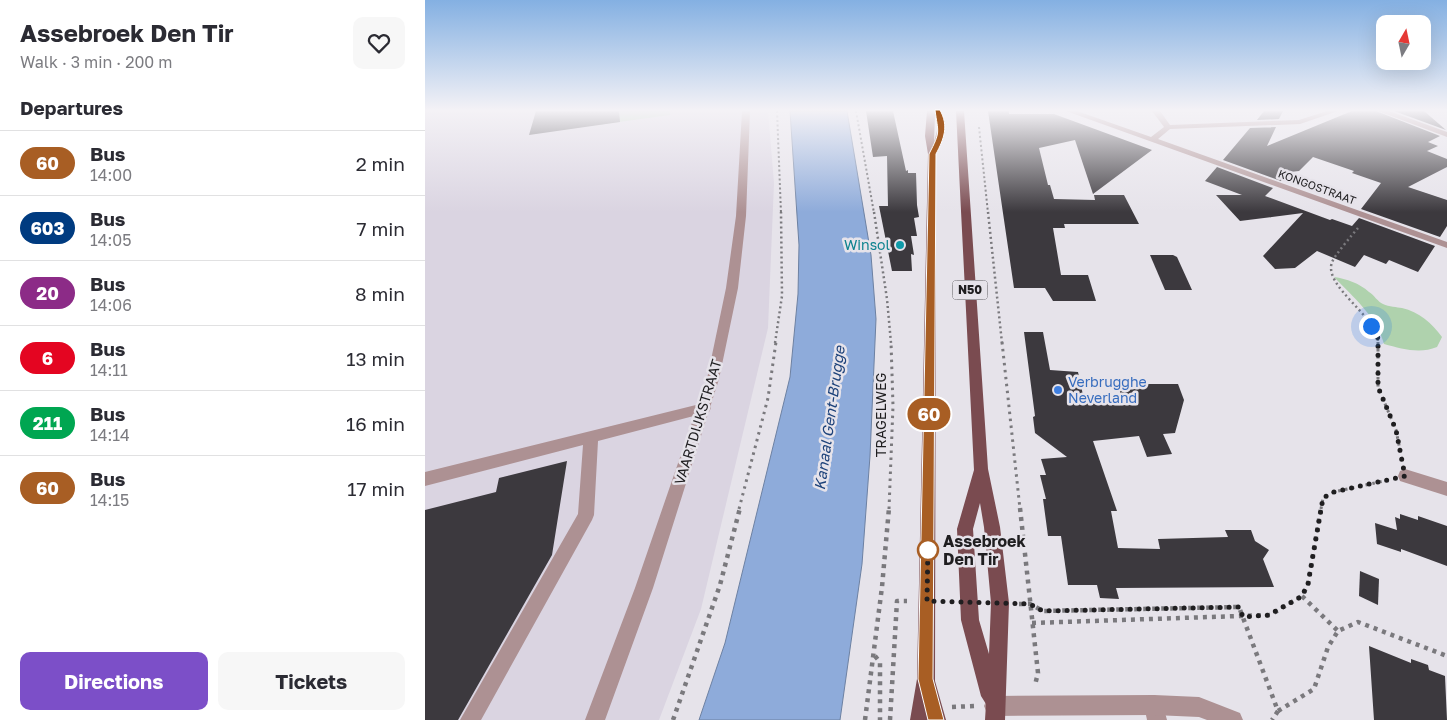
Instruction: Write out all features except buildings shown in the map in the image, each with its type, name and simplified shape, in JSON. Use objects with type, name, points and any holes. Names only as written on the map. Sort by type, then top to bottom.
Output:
[{"type":"main road","points":[[919,720],[925,679],[927,601],[933,154],[931,145]]},
{"type":"main road","points":[[933,154],[938,145]]},
{"type":"main road","name":"N50","points":[[962,145],[981,469],[993,527],[1000,603],[994,713]]},
{"type":"main road","name":"N50","points":[[981,469],[965,529],[970,620],[994,713]]},
{"type":"main road","points":[[925,679],[936,720]]},
{"type":"street","name":"VAARTDIJKSTRAAT","points":[[595,720],[644,588],[713,379],[732,288],[741,216],[744,145]]},
{"type":"street","name":"KONGOSTRAAT","points":[[1168,145],[1447,245]]},
{"type":"street","points":[[425,478],[704,408]]},
{"type":"street","points":[[470,720],[586,515],[591,437]]},
{"type":"street","points":[[1405,476],[1447,489]]},
{"type":"street","points":[[994,713],[1031,706],[1156,713],[1199,707],[1233,720]]},
{"type":"path","points":[[673,720],[720,585],[768,398],[782,296],[779,145]]},
{"type":"path","name":"TRAGELWEG","points":[[862,145],[881,254],[893,363],[893,454],[874,656],[865,720]]},
{"type":"path","points":[[981,145],[1038,672],[1031,706]]},
{"type":"path","points":[[1032,623],[1269,615],[1302,596],[1308,584],[1323,498],[1334,492],[1405,476],[1396,430],[1378,387],[1378,338],[1363,314],[1332,277],[1332,262],[1367,217]]},
{"type":"path","points":[[1302,596],[1338,631]]},
{"type":"path","points":[[890,720],[897,601],[927,601]]},
{"type":"path","points":[[1000,603],[1030,604],[1043,611],[1239,607],[1278,711]]},
{"type":"path","points":[[1272,720],[1278,711],[1314,689],[1328,646],[1338,631],[1358,622],[1447,656]]},
{"type":"path","points":[[874,656],[880,662],[880,720]]},
{"type":"shaded area","points":[[425,145],[771,145],[774,183],[768,328],[701,609],[659,720],[425,720]]},
{"type":"green space","points":[[1334,277],[1357,284],[1383,304],[1402,308],[1419,315],[1434,327],[1442,337],[1437,347],[1418,350],[1384,344],[1381,334],[1370,316]]},
{"type":"water","name":"Kanaal Gent-Brugge","points":[[792,145],[853,145],[871,255],[876,319],[870,456],[862,564],[840,720],[699,720],[725,643],[790,377],[798,294],[799,245]]},
{"type":"bus line","name":"60","points":[[936,720],[925,679],[933,154],[938,145]]},
{"type":"place","name":"Winsol","points":[[900,245]]},
{"type":"place","name":"Verbrugghe Neverland","points":[[1058,390]]},
{"type":"place","name":"Assebroek Den Tir","points":[[928,550]]},
{"type":"route","points":[[928,550],[928,543],[927,601],[1030,604],[1043,611],[1239,607],[1243,617],[1269,615],[1302,596],[1308,584],[1319,510],[1323,498],[1334,492],[1405,476],[1396,430],[1378,387],[1378,338],[1371,326]]}]
